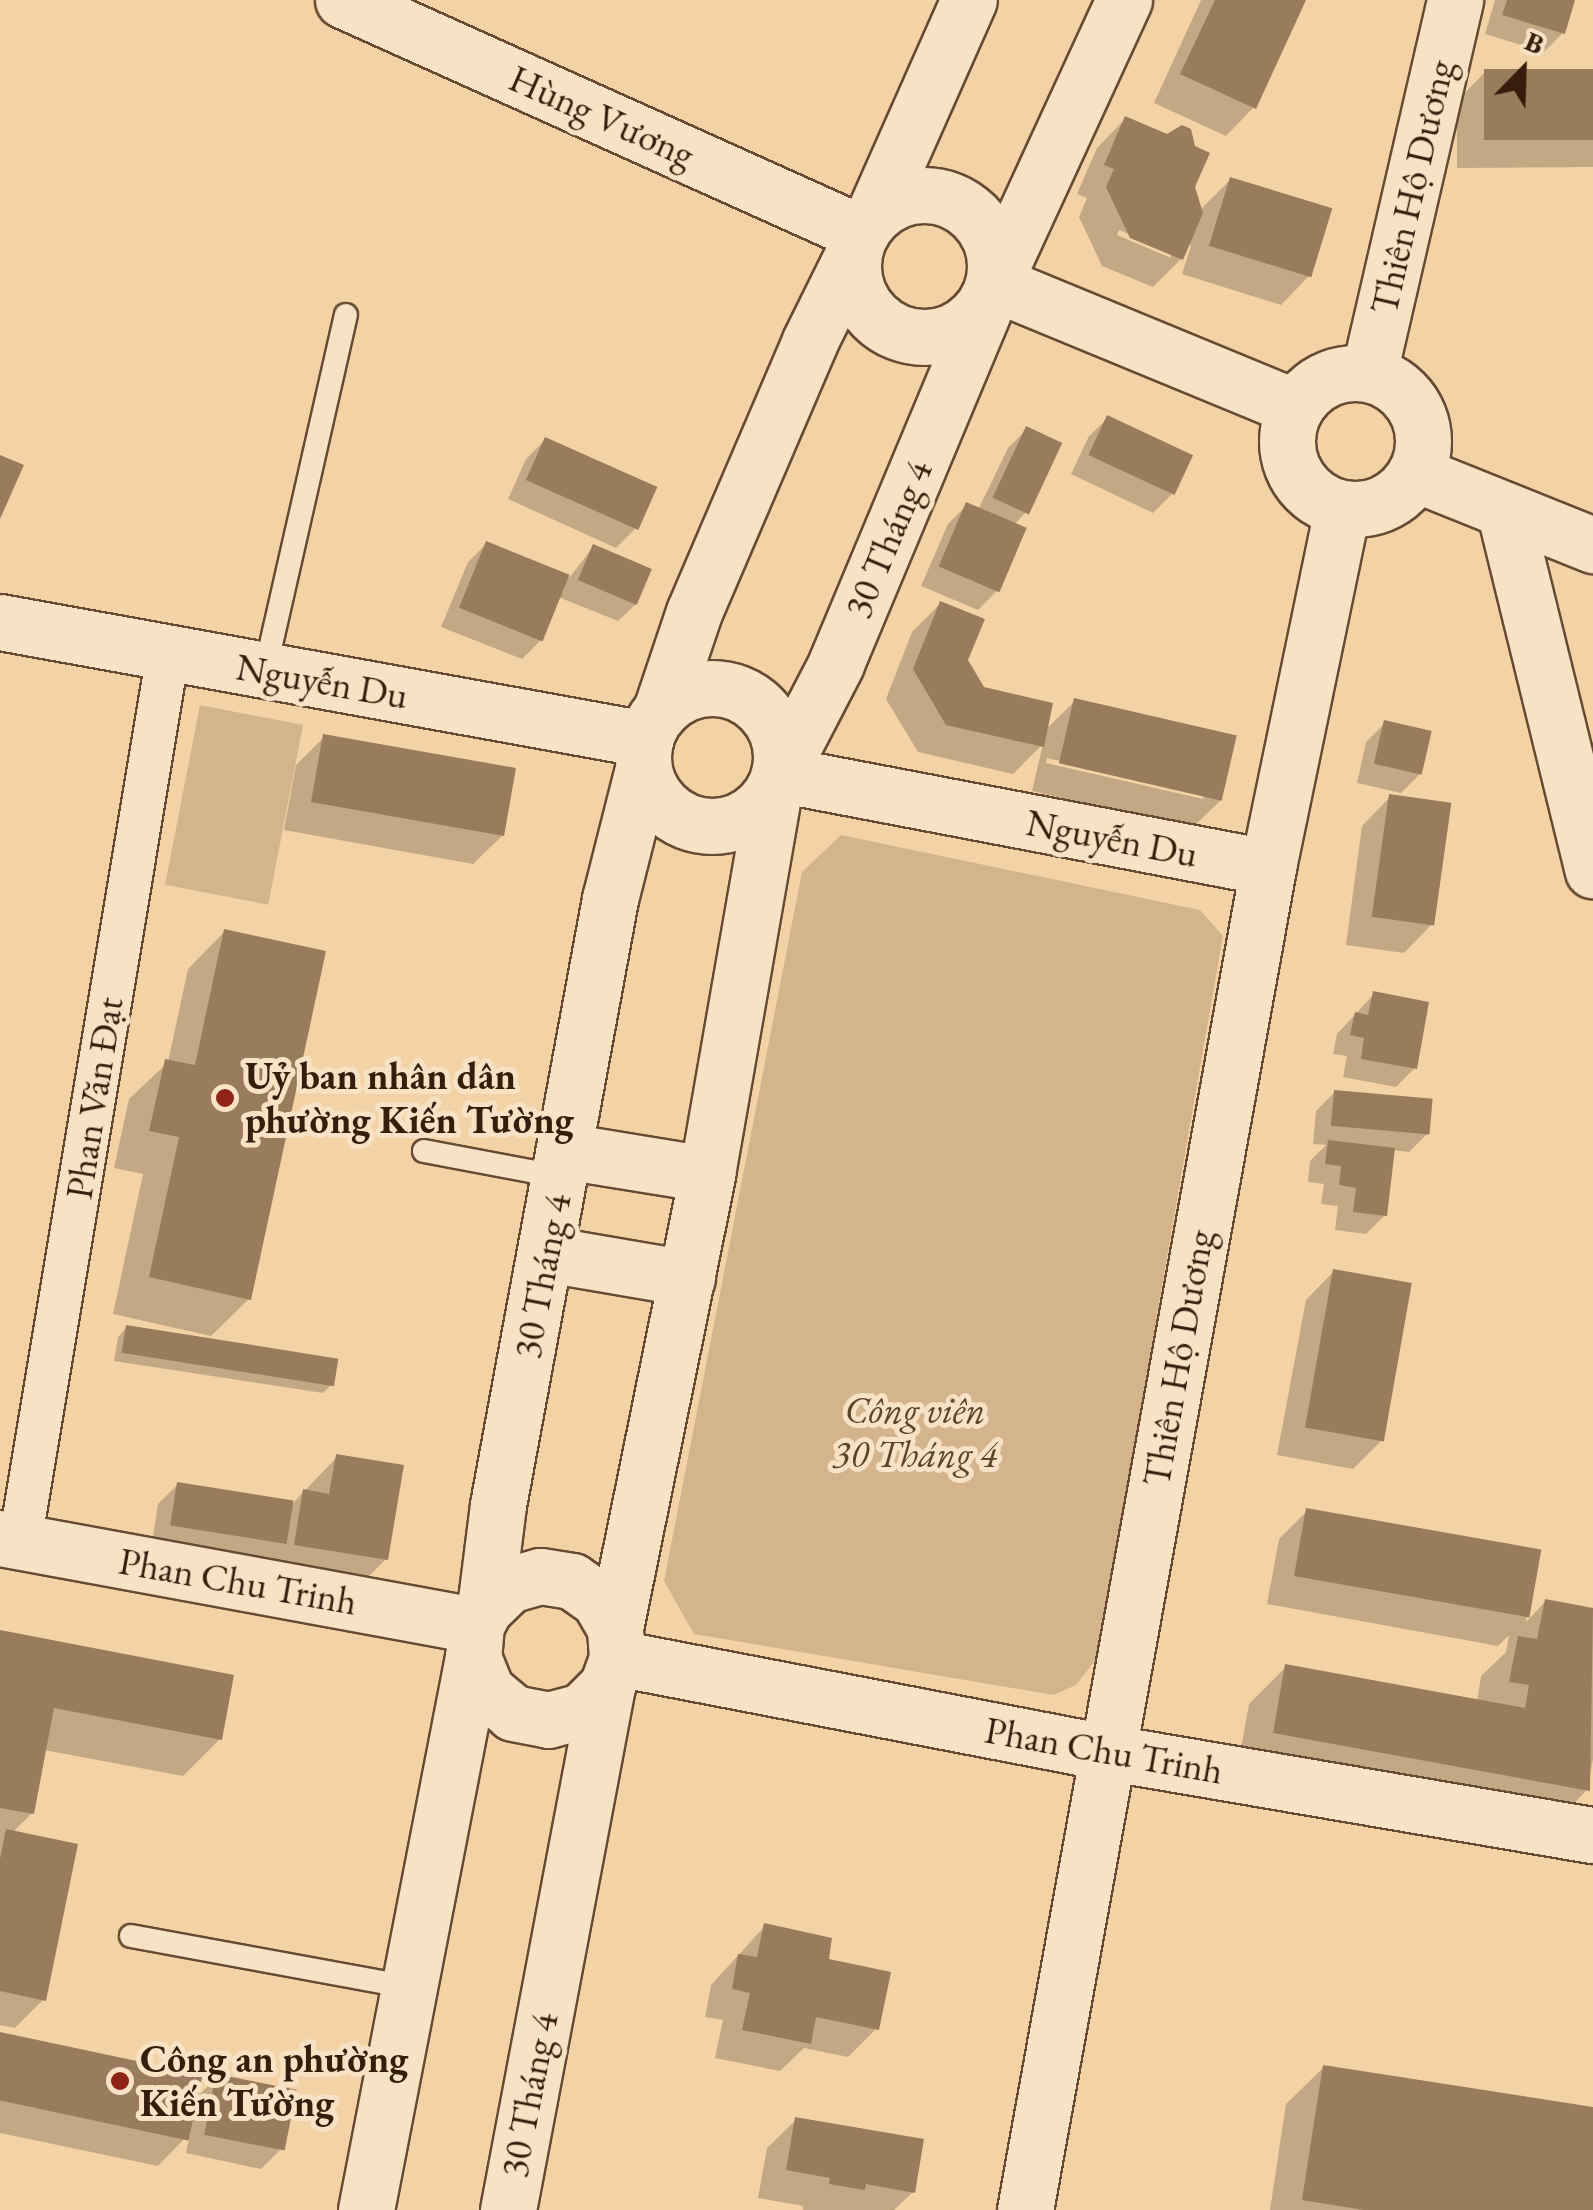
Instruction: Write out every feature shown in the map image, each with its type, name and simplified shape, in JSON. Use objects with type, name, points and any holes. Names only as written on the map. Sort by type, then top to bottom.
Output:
[{"type":"street","name":"Hùng Vương","points":[[343,0],[863,233]]},
{"type":"street","name":"30 Tháng 4","points":[[366,2210],[478,1630],[610,899],[650,739],[694,612],[969,0]]},
{"type":"street","name":"30 Tháng 4","points":[[508,2210],[687,1278],[776,782],[782,754],[776,731],[764,712],[746,697],[724,689],[701,688],[679,696],[650,739],[655,795],[675,815],[701,826],[730,824],[755,812],[776,782],[836,664],[991,292],[1124,0]]},
{"type":"street","name":"Thiên Hộ Dương","points":[[1368,374],[1455,0]]},
{"type":"street","points":[[911,196],[951,200],[969,210],[988,234],[996,263],[991,292],[969,322],[944,335],[915,337],[888,327],[866,308],[854,282],[863,233],[911,196]]},
{"type":"street","points":[[991,292],[1295,407]]},
{"type":"street","points":[[1368,374],[1388,380],[1418,412],[1424,432],[1416,474],[1403,492],[1385,504],[1342,508],[1321,501],[1293,470],[1287,449],[1295,407],[1326,379],[1368,374]]},
{"type":"street","points":[[1416,474],[1593,544]]},
{"type":"street","name":"Thiên Hộ Dương","points":[[1025,2210],[1268,868],[1342,508]]},
{"type":"street","points":[[1504,512],[1593,870]]},
{"type":"street","name":"Nguyễn Du","points":[[0,622],[650,739]]},
{"type":"street","name":"Phan Văn Đạt","points":[[10,1540],[168,654]]},
{"type":"street","name":"Nguyễn Du","points":[[776,782],[1268,868]]},
{"type":"street","points":[[563,1164],[706,1174]]},
{"type":"street","points":[[547,1254],[687,1278]]},
{"type":"street","name":"Phan Chu Trinh","points":[[10,1540],[478,1630]]},
{"type":"street","points":[[540,1576],[572,1581],[599,1600],[613,1657],[582,1711],[548,1720],[513,1713],[486,1690],[478,1630],[509,1586],[540,1576]]},
{"type":"street","name":"Phan Chu Trinh","points":[[613,1657],[1106,1752],[1593,1835]]},
{"type":"lane","points":[[266,671],[346,315]]},
{"type":"lane","points":[[424,1151],[563,1164]]},
{"type":"lane","points":[[130,1936],[409,1987]]},
{"type":"green space","points":[[200,705],[303,725],[268,905],[165,885]]},
{"type":"green space","name":"Công viên 30 Tháng 4","points":[[841,835],[1200,910],[1223,936],[1097,1658],[1076,1685],[1054,1695],[694,1634],[664,1581],[802,872]]},
{"type":"building","points":[[1215,0],[1306,0],[1256,109],[1180,74]]},
{"type":"building","points":[[1507,0],[1575,0],[1565,34],[1502,15]]},
{"type":"building","points":[[1484,69],[1593,69],[1593,140],[1484,140]]},
{"type":"building","points":[[1125,116],[1167,134],[1182,125],[1191,129],[1195,146],[1210,153],[1195,187],[1203,213],[1183,260],[1130,238],[1106,187],[1114,169],[1104,165]]},
{"type":"building","points":[[1230,177],[1332,208],[1311,277],[1209,246]]},
{"type":"building","points":[[1107,415],[1193,455],[1175,495],[1088,455]]},
{"type":"building","points":[[1026,426],[1062,443],[1029,515],[993,498]]},
{"type":"building","points":[[545,437],[657,487],[638,530],[526,480]]},
{"type":"building","points":[[0,455],[24,465],[0,519]]},
{"type":"building","points":[[966,502],[1027,528],[999,592],[939,566]]},
{"type":"building","points":[[486,541],[569,575],[542,641],[459,608]]},
{"type":"building","points":[[593,544],[652,569],[637,605],[578,580]]},
{"type":"building","points":[[940,601],[985,619],[968,660],[984,687],[1053,703],[1044,747],[946,725],[913,669]]},
{"type":"building","points":[[1074,698],[1237,736],[1222,801],[1059,763]]},
{"type":"building","points":[[1384,720],[1432,731],[1422,775],[1374,764]]},
{"type":"building","points":[[323,734],[516,768],[504,836],[311,802]]},
{"type":"building","points":[[1389,794],[1451,803],[1434,926],[1372,917]]},
{"type":"building","name":"Uỷ ban nhân dân phường Kiến Tường","points":[[224,929],[326,951],[251,1300],[149,1277],[179,1137],[149,1131],[165,1059],[195,1065]]},
{"type":"building","points":[[1373,991],[1429,1002],[1417,1069],[1361,1059],[1364,1038],[1350,1035],[1355,1012],[1368,1015]]},
{"type":"building","points":[[1334,1090],[1433,1099],[1429,1134],[1331,1126]]},
{"type":"building","points":[[1328,1140],[1395,1148],[1387,1216],[1353,1212],[1356,1188],[1339,1185],[1341,1166],[1325,1164]]},
{"type":"building","points":[[1333,1269],[1412,1283],[1384,1441],[1305,1428]]},
{"type":"building","points":[[126,1325],[338,1359],[334,1386],[122,1353]]},
{"type":"building","points":[[336,1454],[404,1465],[388,1560],[294,1545],[303,1489],[329,1494]]},
{"type":"building","points":[[177,1482],[294,1500],[287,1544],[170,1525]]},
{"type":"building","points":[[1306,1508],[1541,1550],[1529,1617],[1294,1576]]},
{"type":"building","points":[[1545,1599],[1593,1608],[1590,1791],[1273,1733],[1285,1664],[1525,1708],[1529,1685],[1509,1682],[1518,1636],[1537,1639]]},
{"type":"building","points":[[0,1630],[234,1675],[222,1740],[54,1708],[34,1814],[0,1808]]},
{"type":"building","points":[[6,1829],[78,1844],[46,2001],[0,1991],[0,1859]]},
{"type":"building","points":[[764,1923],[832,1938],[829,1959],[891,1972],[879,2030],[816,2017],[811,2044],[742,2030],[750,1993],[732,1989],[738,1954],[757,1957]]},
{"type":"building","points":[[0,2032],[202,2075],[189,2141],[0,2100]]},
{"type":"building","points":[[1323,2065],[1593,2107],[1593,2210],[1364,2210],[1302,2200]]},
{"type":"building","points":[[216,2074],[296,2090],[285,2151],[204,2135]]},
{"type":"building","points":[[795,2117],[924,2139],[915,2193],[866,2184],[865,2190],[829,2184],[830,2178],[786,2170]]},
{"type":"place","name":"Uỷ ban nhân dân phường Kiến Tường","points":[[225,1098]]},
{"type":"place","name":"Công an phường Kiến Tường","points":[[120,2081]]}]
